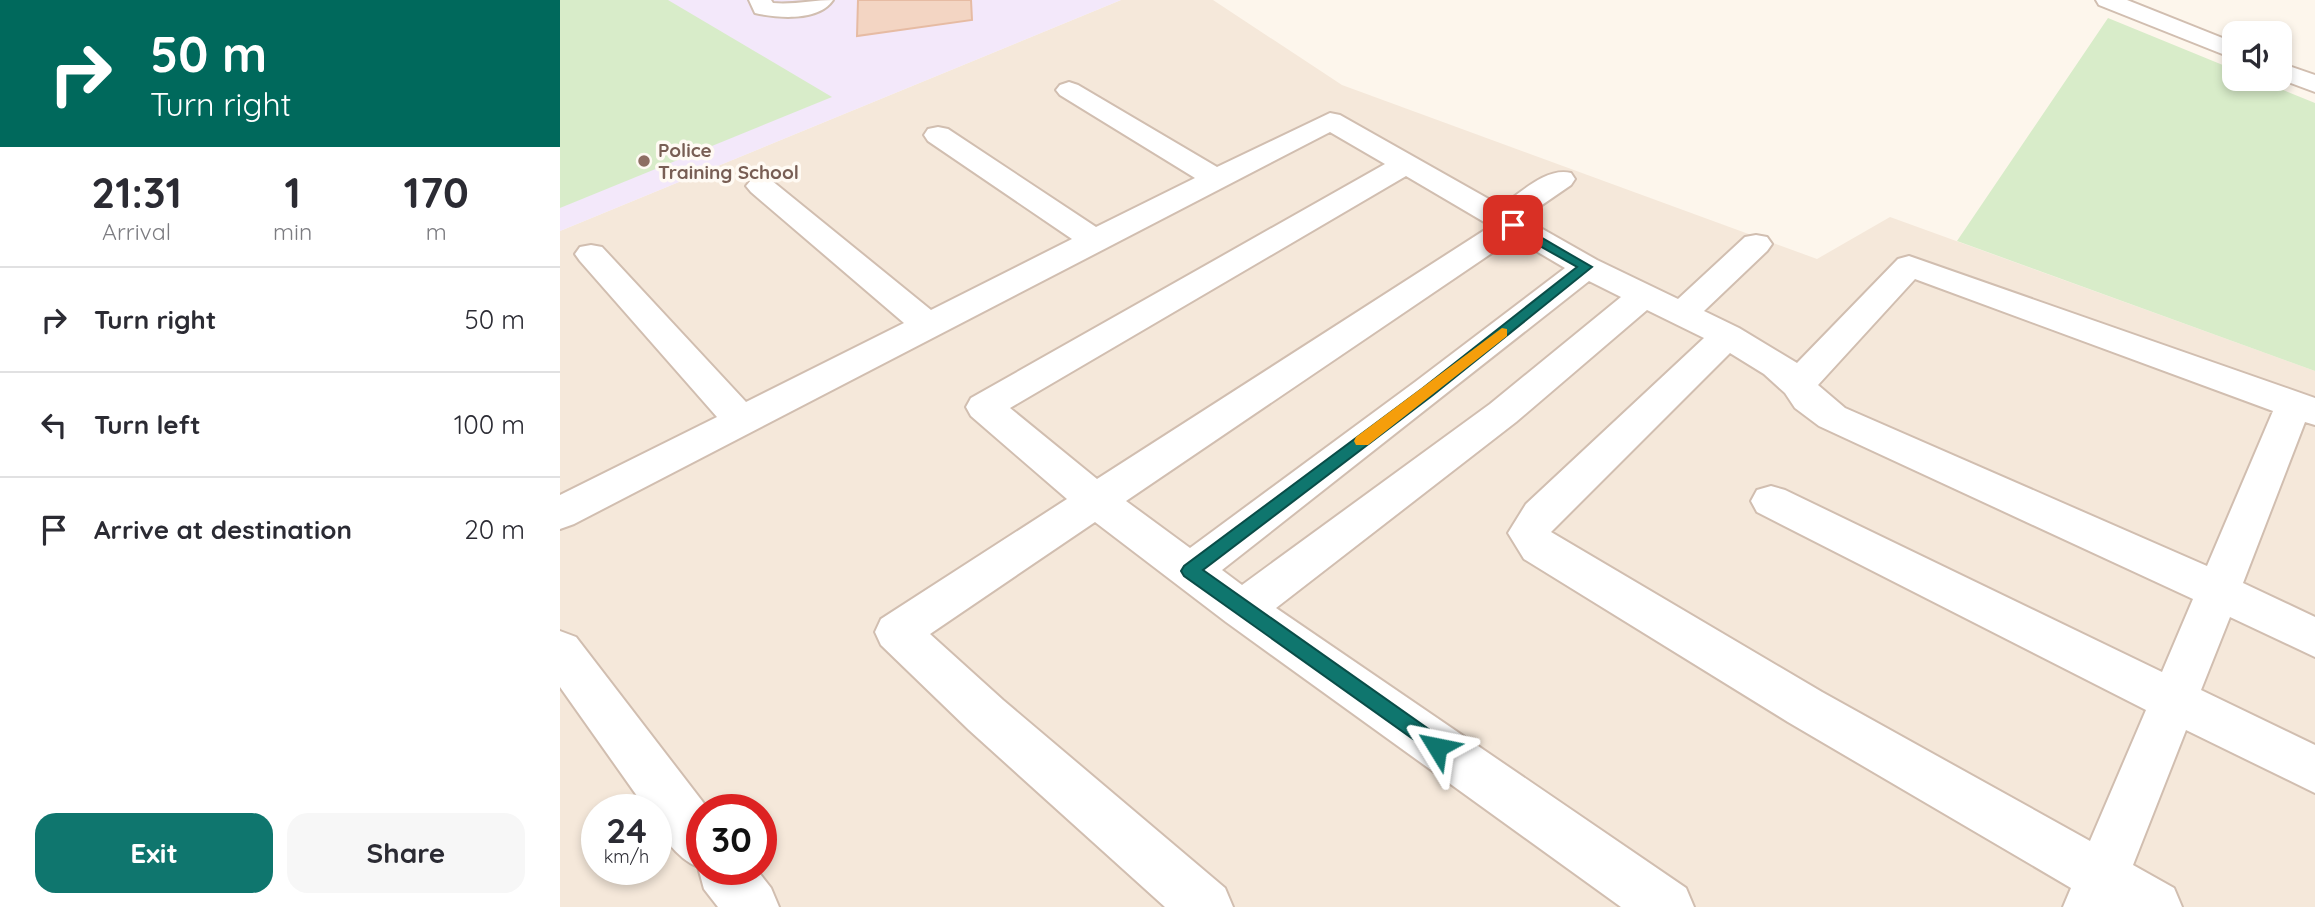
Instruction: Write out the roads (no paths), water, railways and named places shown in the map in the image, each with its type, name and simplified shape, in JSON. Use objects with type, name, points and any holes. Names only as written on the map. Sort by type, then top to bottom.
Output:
[{"type":"street","points":[[759,0],[763,8],[780,11],[804,8],[822,0]]},
{"type":"street","points":[[2106,0],[2222,47]]},
{"type":"street","points":[[2292,75],[2315,84]]},
{"type":"street","points":[[1069,90],[1216,177]]},
{"type":"street","points":[[560,513],[1329,121],[1586,267],[1727,336],[1777,366],[1798,384],[1808,399],[1832,417],[2219,591],[2315,638]]},
{"type":"street","points":[[938,135],[1094,240]]},
{"type":"street","points":[[1406,164],[984,407],[1095,500],[1190,571],[1667,907]]},
{"type":"street","points":[[1206,907],[997,724],[897,632],[1507,222],[1561,179]]},
{"type":"street","points":[[761,186],[929,326]]},
{"type":"street","points":[[1682,314],[1756,244]]},
{"type":"street","points":[[591,254],[742,421]]},
{"type":"street","points":[[1798,384],[1909,266],[2304,408],[2219,591],[2096,891]]},
{"type":"street","points":[[1190,571],[1428,391],[1586,267]]},
{"type":"street","points":[[1242,609],[1503,413],[1644,295]]},
{"type":"street","points":[[1727,336],[1540,515],[1529,533],[1539,547],[1805,707],[2096,891],[2155,907]]},
{"type":"street","points":[[1771,500],[2315,770]]},
{"type":"street","points":[[560,652],[686,821]]},
{"type":"street","points":[[735,885],[752,907]]},
{"type":"place","name":"Police Training School","points":[[644,161]]}]
